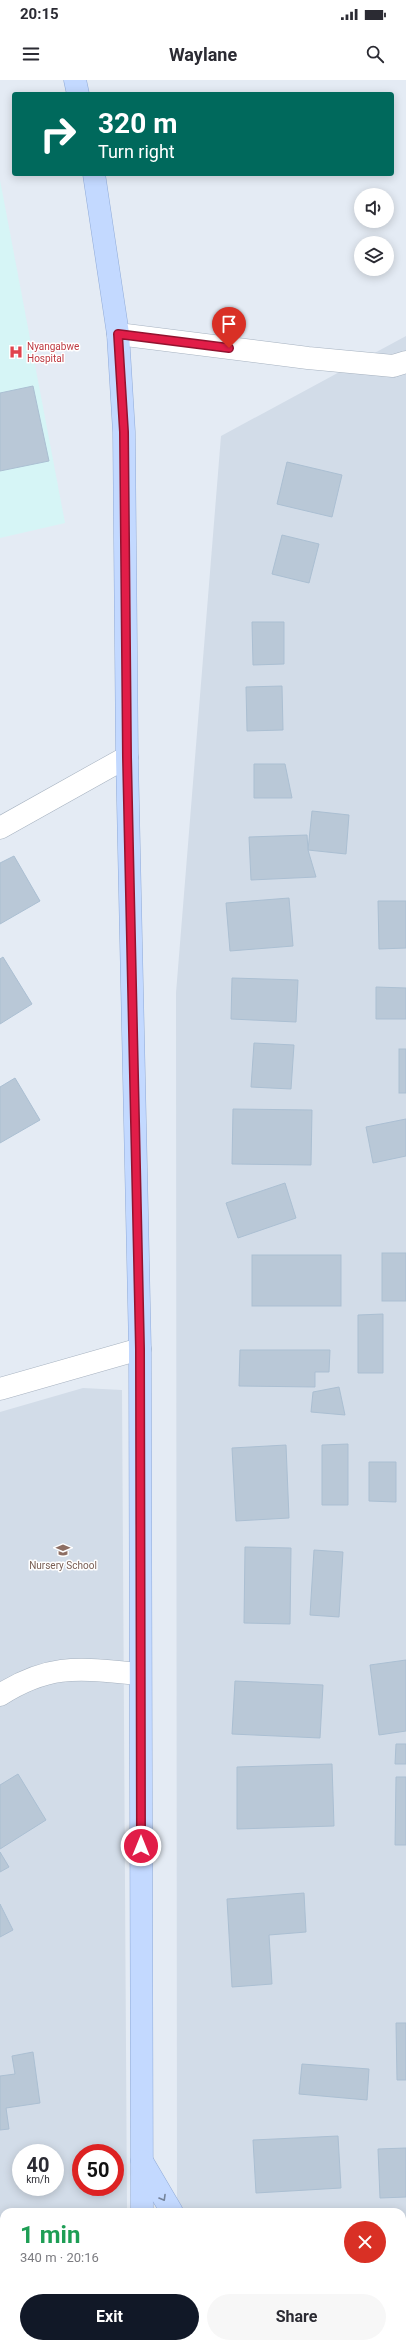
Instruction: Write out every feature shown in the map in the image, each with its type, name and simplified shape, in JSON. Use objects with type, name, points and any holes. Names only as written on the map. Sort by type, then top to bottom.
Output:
[{"type":"main road","points":[[75,80],[78,92]]},
{"type":"main road","points":[[94,176],[118,334],[124,432],[127,757],[140,1349],[142,2208]]},
{"type":"main road","points":[[142,2160],[170,2208]]},
{"type":"street","points":[[118,334],[308,358],[393,366],[406,362]]},
{"type":"street","points":[[0,828],[127,757]]},
{"type":"street","points":[[0,1389],[140,1349]]},
{"type":"street","points":[[0,1695],[40,1674],[72,1668],[140,1674]]},
{"type":"shaded area","name":"Nyangabwe Hospital","points":[[0,180],[65,523],[0,538]]},
{"type":"shaded area","points":[[406,336],[406,2208],[177,2208],[176,993],[221,436]]},
{"type":"shaded area","points":[[83,1388],[122,1390],[127,2208],[0,2208],[0,1412]]},
{"type":"building","points":[[33,386],[49,461],[0,471],[0,393]]},
{"type":"building","points":[[287,462],[342,475],[332,517],[277,504]]},
{"type":"building","points":[[282,535],[319,544],[309,583],[272,574]]},
{"type":"building","points":[[252,622],[284,622],[284,664],[253,665]]},
{"type":"building","points":[[282,686],[283,730],[247,731],[246,687]]},
{"type":"building","points":[[254,764],[285,764],[292,798],[254,798]]},
{"type":"building","points":[[312,811],[349,815],[346,854],[308,850]]},
{"type":"building","points":[[307,835],[308,850],[316,877],[251,880],[249,837]]},
{"type":"building","points":[[14,856],[40,901],[0,924],[0,863]]},
{"type":"building","points":[[289,898],[293,946],[230,951],[226,903]]},
{"type":"building","points":[[378,901],[406,901],[406,948],[379,949]]},
{"type":"building","points":[[3,957],[32,1004],[0,1024],[0,959]]},
{"type":"building","points":[[232,978],[298,980],[296,1022],[231,1019]]},
{"type":"building","points":[[376,987],[406,988],[406,1019],[376,1019]]},
{"type":"building","points":[[254,1043],[294,1045],[291,1089],[251,1087]]},
{"type":"building","points":[[399,1049],[406,1049],[406,1093],[399,1093]]},
{"type":"building","points":[[15,1078],[40,1120],[0,1143],[0,1087]]},
{"type":"building","points":[[233,1109],[312,1110],[311,1165],[232,1164]]},
{"type":"building","points":[[406,1119],[406,1156],[373,1163],[366,1127]]},
{"type":"building","points":[[285,1183],[296,1218],[238,1238],[226,1203]]},
{"type":"building","points":[[382,1253],[406,1253],[406,1301],[382,1301]]},
{"type":"building","points":[[252,1255],[341,1255],[341,1306],[252,1306]]},
{"type":"building","points":[[383,1314],[383,1373],[358,1373],[358,1315]]},
{"type":"building","points":[[240,1350],[330,1350],[329,1372],[315,1372],[315,1387],[239,1386]]},
{"type":"building","points":[[339,1387],[345,1415],[311,1412],[313,1392]]},
{"type":"building","points":[[348,1444],[348,1505],[322,1505],[322,1445]]},
{"type":"building","points":[[286,1445],[289,1518],[236,1521],[232,1448]]},
{"type":"building","points":[[369,1462],[396,1462],[396,1502],[369,1501]]},
{"type":"building","points":[[245,1547],[291,1548],[290,1624],[244,1623]]},
{"type":"building","points":[[314,1550],[343,1552],[339,1617],[310,1615]]},
{"type":"building","points":[[406,1660],[406,1731],[379,1735],[370,1665]]},
{"type":"building","points":[[235,1681],[323,1685],[320,1738],[232,1734]]},
{"type":"building","points":[[396,1744],[406,1744],[406,1764],[395,1764]]},
{"type":"building","points":[[332,1764],[334,1826],[237,1829],[237,1767]]},
{"type":"building","points":[[18,1774],[46,1820],[0,1849],[0,1785]]},
{"type":"building","points":[[396,1777],[406,1777],[406,1845],[395,1845]]},
{"type":"building","points":[[0,1852],[9,1867],[0,1872]]},
{"type":"building","points":[[304,1893],[306,1932],[269,1935],[272,1984],[232,1987],[227,1899]]},
{"type":"building","points":[[0,1904],[13,1930],[0,1937]]},
{"type":"building","points":[[396,2023],[406,2023],[406,2080],[397,2080]]},
{"type":"building","points":[[33,2052],[40,2103],[6,2108],[9,2129],[0,2130],[0,2076],[15,2074],[12,2056]]},
{"type":"building","points":[[302,2064],[369,2069],[367,2100],[299,2094]]},
{"type":"building","points":[[338,2136],[341,2188],[256,2193],[253,2140]]},
{"type":"building","points":[[406,2148],[406,2197],[380,2198],[378,2149]]},
{"type":"place","name":"Nyangabwe Hospital","points":[[16,352]]},
{"type":"place","name":"Nursery School","points":[[63,1550]]},
{"type":"route","points":[[141,1846],[140,1349],[127,757],[124,432],[118,334],[229,348]]}]
